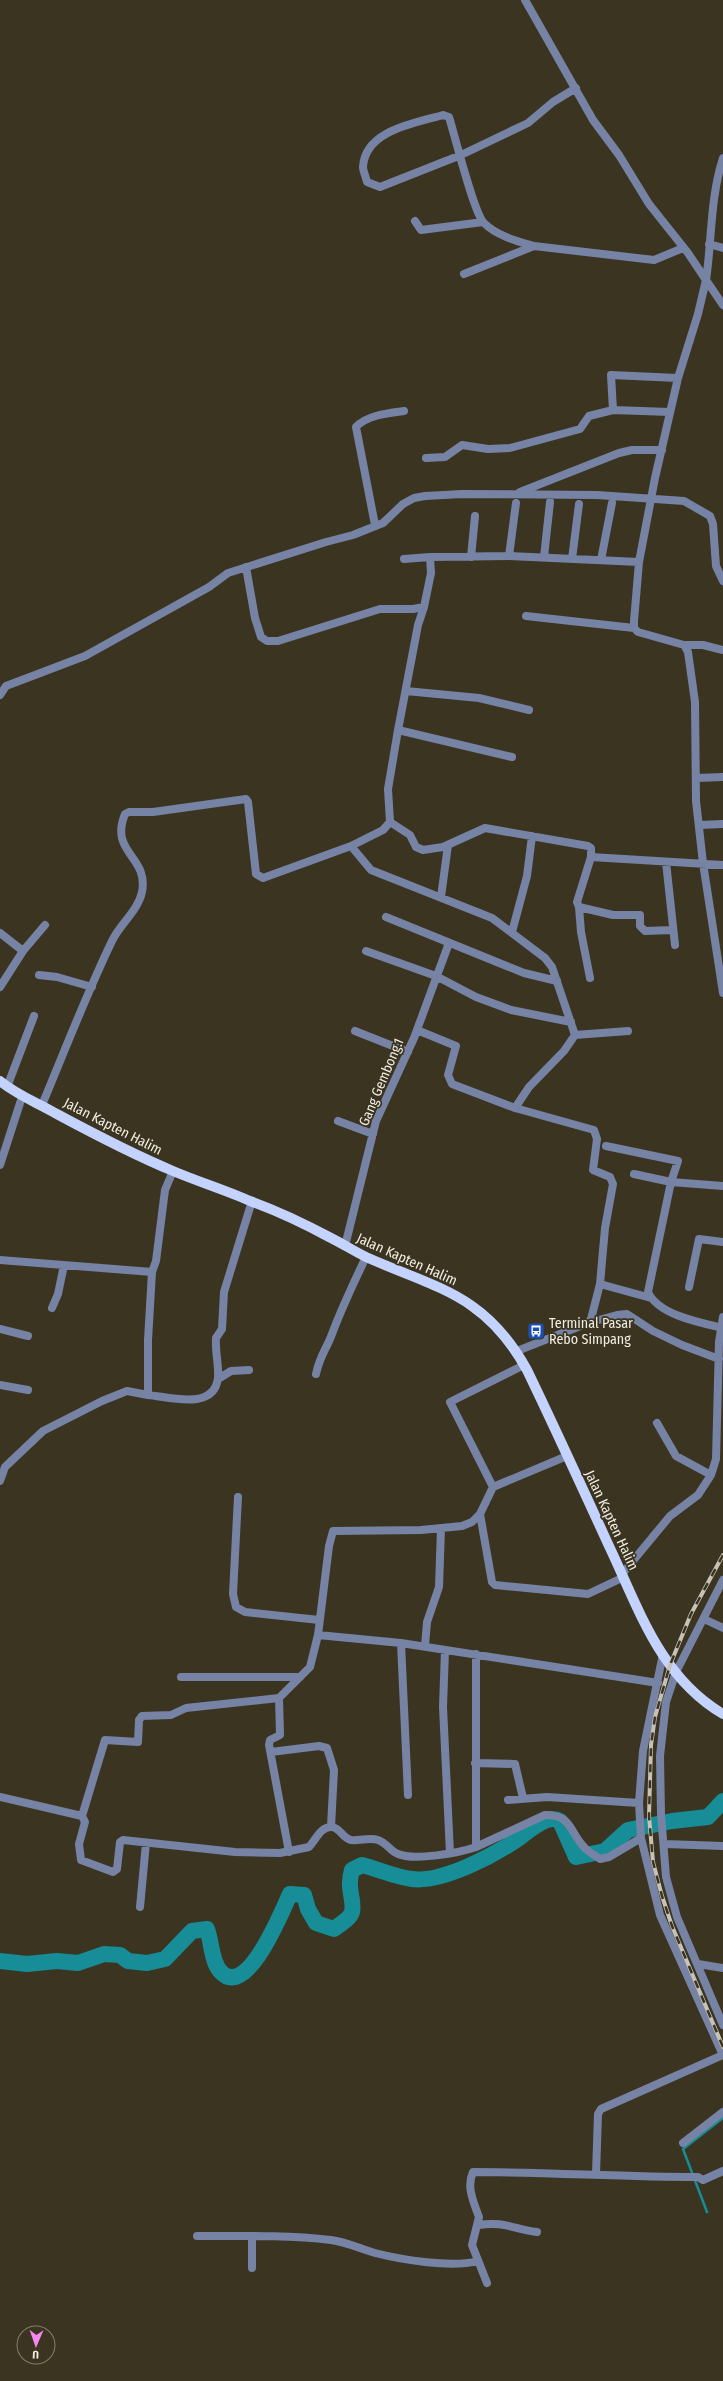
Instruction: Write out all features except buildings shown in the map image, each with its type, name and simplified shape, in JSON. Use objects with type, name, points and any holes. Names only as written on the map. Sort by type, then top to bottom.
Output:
[{"type":"main road","name":"Jalan Kapten Halim","points":[[4,1084],[22,1097],[42,1105],[111,1143],[173,1171],[252,1201],[366,1257],[437,1285],[473,1306],[503,1333],[517,1351],[623,1576],[645,1628],[676,1672],[704,1703],[723,1714]]},
{"type":"street","points":[[525,0],[599,129],[619,155],[649,204],[683,248],[723,305]]},
{"type":"street","points":[[576,88],[554,102],[528,123],[461,155],[380,187],[367,182],[364,167],[374,143],[382,135],[443,115],[449,118],[461,155],[476,209],[483,222],[509,238],[534,246],[654,260],[683,248]]},
{"type":"street","points":[[634,628],[634,610],[639,562],[678,378],[698,314],[706,280],[710,253],[710,225],[723,158]]},
{"type":"street","points":[[415,221],[421,230],[483,222]]},
{"type":"street","points":[[709,244],[723,248]]},
{"type":"street","points":[[464,274],[534,246]]},
{"type":"street","points":[[613,410],[611,375],[678,378]]},
{"type":"street","points":[[426,458],[445,457],[462,445],[488,449],[510,448],[580,429],[589,416],[613,410],[670,412]]},
{"type":"street","points":[[375,525],[356,427],[360,423],[384,414],[404,411]]},
{"type":"street","points":[[516,498],[619,453],[632,450],[662,450]]},
{"type":"street","points":[[0,695],[6,686],[85,656],[209,587],[228,573],[326,542],[353,536],[375,525],[383,523],[403,504],[414,498],[439,494],[516,498],[597,495],[684,501],[710,516],[713,524],[716,566],[723,581]]},
{"type":"street","points":[[508,556],[516,498]]},
{"type":"street","points":[[544,557],[550,502]]},
{"type":"street","points":[[602,560],[612,503]]},
{"type":"street","points":[[572,559],[579,504]]},
{"type":"street","points":[[471,556],[475,516]]},
{"type":"street","points":[[404,559],[430,557],[508,556],[639,562]]},
{"type":"street","points":[[42,1105],[114,938],[133,912],[142,892],[143,875],[134,859],[125,849],[121,836],[123,820],[129,812],[154,812],[246,799],[248,802],[256,874],[263,878],[351,846],[383,830],[390,822],[388,789],[418,625],[424,607],[431,573],[430,557]]},
{"type":"street","points":[[246,567],[255,618],[261,637],[267,641],[278,641],[294,637],[380,609],[413,609],[424,607]]},
{"type":"street","points":[[526,616],[634,628],[638,632],[684,645],[703,646],[723,650]]},
{"type":"street","points":[[684,645],[688,652],[695,702],[696,778],[703,863],[723,993]]},
{"type":"street","points":[[406,691],[479,698],[529,710]]},
{"type":"street","points":[[398,730],[512,757]]},
{"type":"street","points":[[696,778],[723,777]]},
{"type":"street","points":[[390,822],[410,835],[419,849],[431,850],[448,845],[485,828],[495,828],[588,846],[591,848],[590,857],[577,902],[590,978]]},
{"type":"street","points":[[700,825],[723,824]]},
{"type":"street","points":[[512,932],[527,876],[532,836]]},
{"type":"street","points":[[441,897],[448,845]]},
{"type":"street","points":[[351,846],[371,870],[492,918],[545,958],[552,967],[575,1035]]},
{"type":"street","points":[[590,857],[723,865]]},
{"type":"street","points":[[666,862],[672,930],[675,945]]},
{"type":"street","points":[[579,907],[613,915],[640,915],[640,926],[645,932],[672,930]]},
{"type":"street","points":[[386,916],[524,973],[557,981]]},
{"type":"street","points":[[0,987],[23,951],[44,925]]},
{"type":"street","points":[[0,933],[23,951]]},
{"type":"street","name":"Gang Gembong.1","points":[[346,1246],[376,1121],[408,1052],[449,943]]},
{"type":"street","points":[[366,951],[436,976],[476,997],[511,1010],[571,1022]]},
{"type":"street","points":[[39,975],[57,976],[92,986]]},
{"type":"street","points":[[4,1084],[34,1016]]},
{"type":"street","points":[[417,1030],[456,1046],[448,1076],[452,1084],[515,1108],[597,1132],[593,1170],[610,1178],[613,1188],[606,1228],[600,1284],[588,1324]]},
{"type":"street","points":[[355,1031],[408,1052]]},
{"type":"street","points":[[575,1035],[628,1031]]},
{"type":"street","points":[[515,1108],[529,1087],[564,1051],[575,1035]]},
{"type":"street","points":[[0,1165],[22,1097]]},
{"type":"street","points":[[338,1121],[372,1134]]},
{"type":"street","points":[[606,1146],[678,1161],[671,1182],[648,1292],[651,1298]]},
{"type":"street","points":[[148,1395],[148,1340],[152,1272],[156,1261],[165,1190],[173,1171]]},
{"type":"street","points":[[634,1174],[671,1182],[723,1186]]},
{"type":"street","points":[[218,1379],[216,1338],[222,1329],[224,1292],[252,1201]]},
{"type":"street","points":[[689,1287],[699,1239],[723,1242]]},
{"type":"street","points":[[316,1374],[320,1357],[332,1335],[340,1309],[366,1257]]},
{"type":"street","points":[[0,1260],[152,1272]]},
{"type":"street","points":[[52,1308],[58,1294],[64,1265]]},
{"type":"street","points":[[600,1284],[651,1298],[676,1314],[722,1328]]},
{"type":"street","points":[[517,1351],[616,1314],[627,1314],[652,1331],[682,1346],[719,1359]]},
{"type":"street","points":[[480,1514],[492,1582],[495,1585],[588,1594],[623,1576],[670,1516],[698,1495],[711,1475],[716,1459],[719,1359],[723,1317]]},
{"type":"street","points":[[0,1329],[28,1336]]},
{"type":"street","points":[[493,1487],[450,1402],[524,1365]]},
{"type":"street","points":[[0,1481],[5,1467],[43,1431],[102,1401],[127,1391],[148,1395],[200,1400],[208,1396],[218,1379],[231,1371],[249,1370]]},
{"type":"street","points":[[0,1385],[28,1390]]},
{"type":"street","points":[[656,1423],[676,1456],[711,1475]]},
{"type":"street","points":[[567,1456],[493,1487],[480,1514],[472,1522],[462,1526],[441,1529],[333,1531],[328,1546],[318,1635],[310,1667],[279,1698],[186,1708],[171,1715],[141,1717],[138,1742],[105,1740],[82,1816],[85,1822],[80,1844],[83,1862],[115,1871],[121,1841],[235,1852],[289,1852],[309,1846],[319,1832],[331,1827],[336,1828],[344,1837],[351,1840],[377,1839],[385,1843],[396,1854],[403,1856],[450,1853],[476,1847],[545,1815],[557,1815],[567,1821],[585,1848],[597,1856],[605,1859],[641,1835]]},
{"type":"street","points":[[238,1497],[233,1594],[236,1607],[245,1612],[319,1620]]},
{"type":"street","points":[[425,1646],[427,1622],[439,1587],[441,1529]]},
{"type":"street","points":[[723,1580],[676,1672],[666,1702],[660,1756],[661,1814],[666,1877],[677,1916],[723,2025]]},
{"type":"street","points":[[704,1619],[723,1628]]},
{"type":"street","points":[[318,1635],[425,1646],[578,1672],[658,1683]]},
{"type":"street","points":[[401,1643],[408,1795]]},
{"type":"street","points":[[445,1650],[443,1707],[450,1853]]},
{"type":"street","points":[[476,1654],[476,1847]]},
{"type":"street","points":[[596,2174],[598,2114],[601,2109],[723,2055],[660,1915],[641,1835],[639,1803],[647,1726],[658,1683],[663,1654]]},
{"type":"street","points":[[181,1677],[300,1677]]},
{"type":"street","points":[[279,1698],[280,1735],[270,1740],[289,1852]]},
{"type":"street","points":[[271,1752],[319,1746],[327,1748],[334,1770],[331,1827]]},
{"type":"street","points":[[475,1764],[515,1764],[523,1798]]},
{"type":"street","points":[[0,1797],[82,1816]]},
{"type":"street","points":[[508,1800],[547,1797],[639,1803]]},
{"type":"street","points":[[140,1907],[146,1843]]},
{"type":"street","points":[[664,1844],[723,1846]]},
{"type":"street","points":[[698,1964],[723,1968]]},
{"type":"street","points":[[683,2143],[723,2112]]},
{"type":"street","points":[[487,2283],[472,2241],[478,2225],[479,2217],[472,2204],[471,2178],[473,2172],[550,2172],[698,2177],[703,2180],[723,2171]]},
{"type":"street","points":[[478,2225],[511,2224],[537,2232]]},
{"type":"street","points":[[197,2236],[252,2236],[336,2241],[355,2245],[376,2253],[446,2263],[462,2264],[478,2261]]},
{"type":"street","points":[[252,2236],[252,2268]]},
{"type":"waterway","points":[[0,1961],[27,1964],[57,1961],[78,1963],[104,1954],[120,1955],[128,1961],[147,1963],[165,1959],[192,1931],[207,1929],[215,1963],[221,1972],[231,1977],[242,1974],[252,1964],[263,1949],[290,1894],[304,1895],[308,1909],[316,1923],[334,1929],[347,1919],[351,1915],[353,1908],[350,1877],[352,1870],[362,1865],[399,1877],[412,1879],[425,1879],[439,1876],[454,1872],[484,1859],[499,1851],[540,1823],[551,1819],[560,1821],[576,1857],[605,1851],[628,1830],[672,1821],[708,1817],[723,1801]]},
{"type":"waterway","points":[[707,2212],[683,2149],[723,2118]]},
{"type":"railway","points":[[723,1555],[691,1614],[670,1665],[655,1717],[651,1745],[649,1816],[653,1862],[662,1896],[672,1926],[723,2047]]},
{"type":"place","name":"Terminal Pasar Rebo Simpang","points":[[536,1331]]}]
